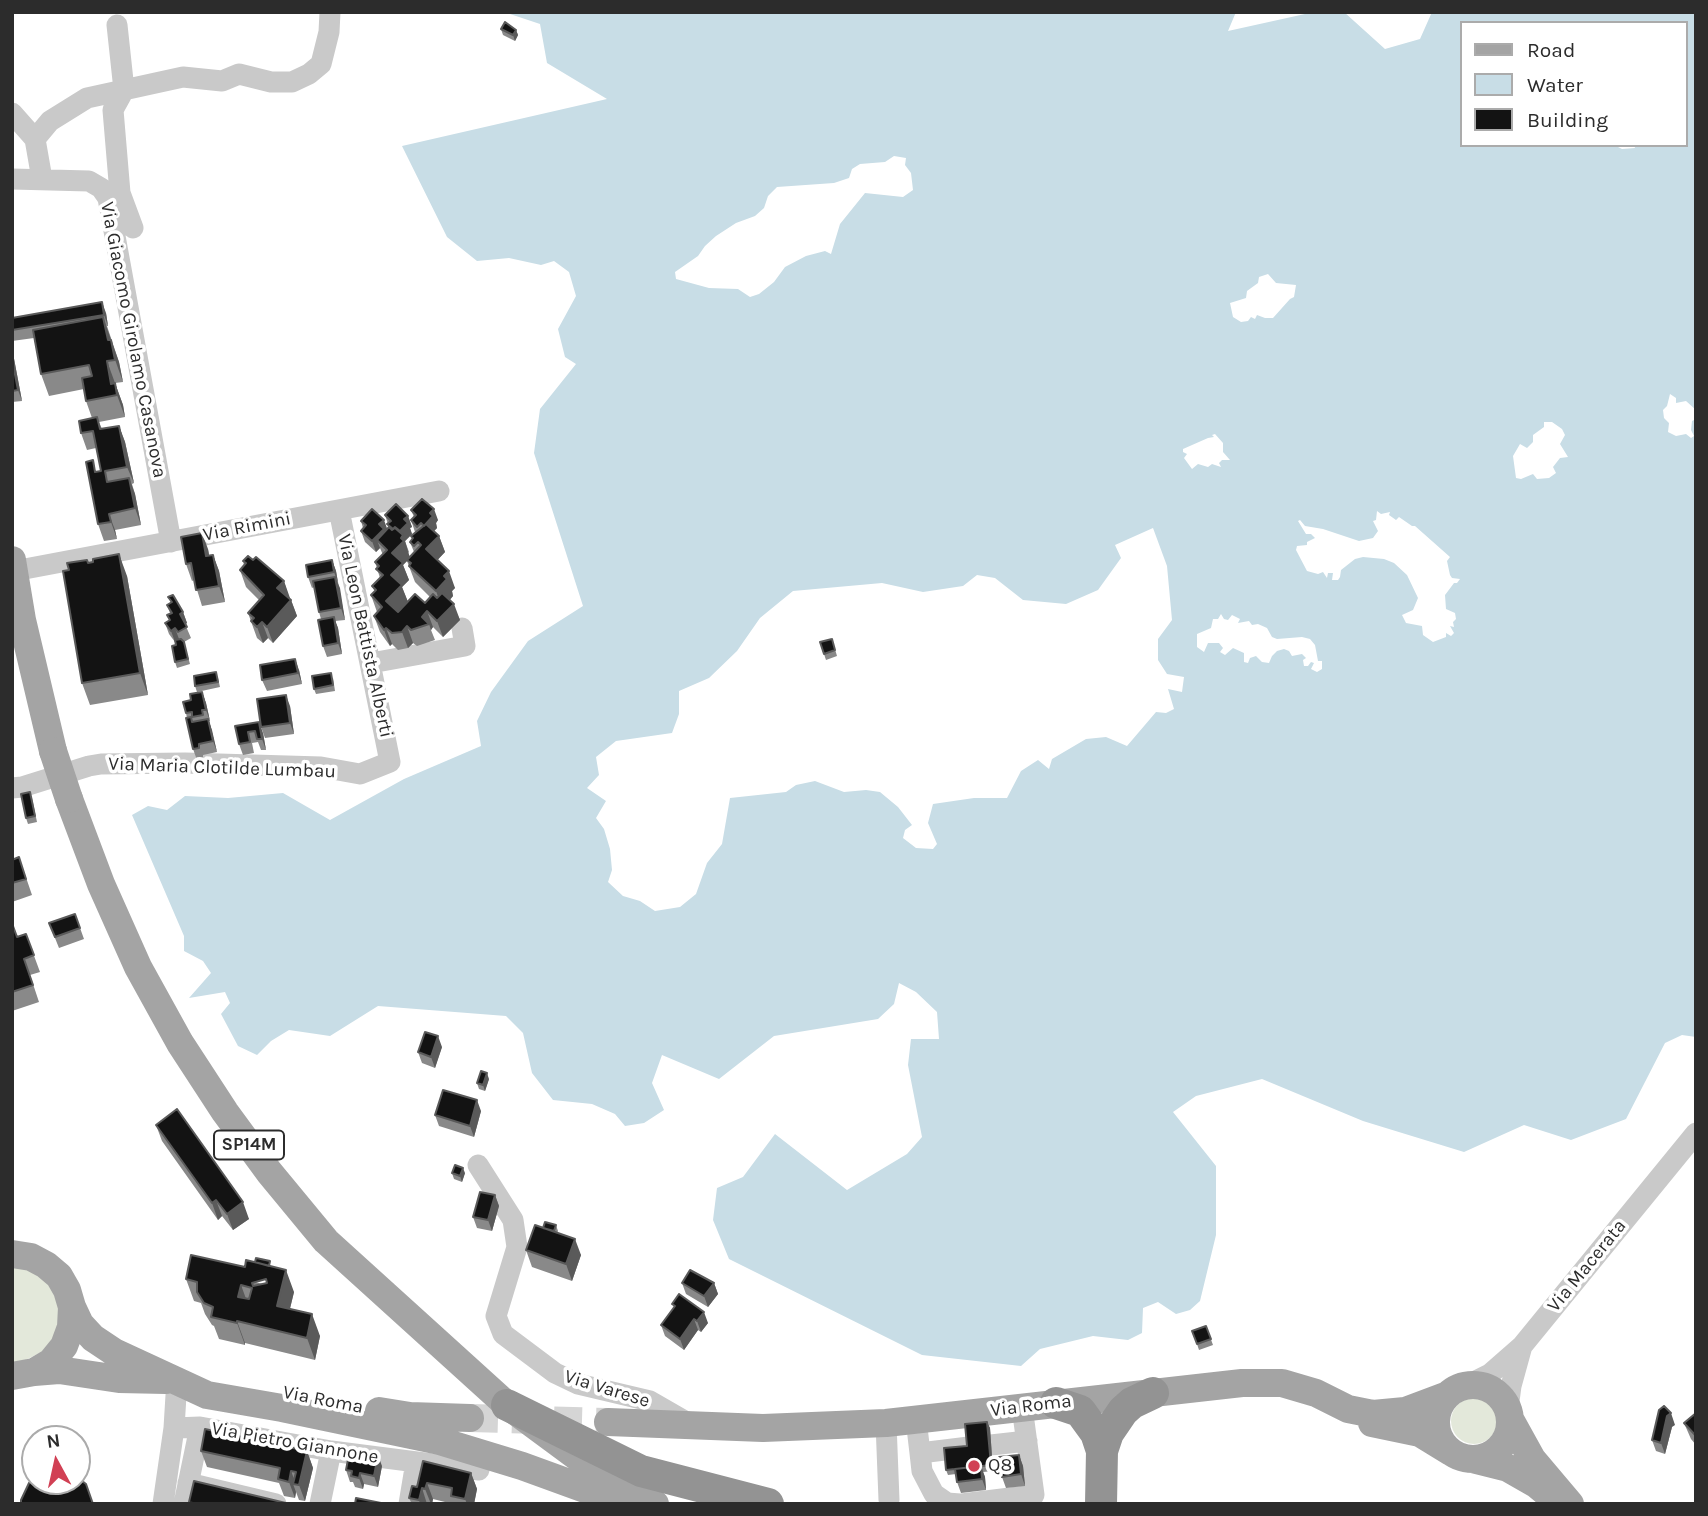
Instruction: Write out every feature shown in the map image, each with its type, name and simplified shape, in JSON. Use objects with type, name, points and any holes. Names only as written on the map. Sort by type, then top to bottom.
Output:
[{"type":"highway","points":[[1101,1504],[1102,1451],[1108,1433],[1123,1412],[1153,1392]]},
{"type":"highway","points":[[1056,1403],[1070,1406],[1085,1415],[1096,1433],[1102,1451]]},
{"type":"highway","points":[[506,1405],[641,1471],[768,1504]]},
{"type":"main road","name":"SP14M","points":[[13,566],[25,633],[53,751],[101,884],[138,967],[180,1043],[225,1112],[269,1172],[326,1241],[506,1405],[576,1456],[655,1504]]},
{"type":"main road","name":"Via Roma","points":[[13,1254],[31,1257],[52,1270],[67,1290],[80,1324],[93,1338],[114,1352],[177,1380]]},
{"type":"main road","points":[[19,1376],[51,1362],[64,1346],[71,1327],[72,1307]]},
{"type":"main road","name":"Via Roma","points":[[19,1376],[59,1370],[134,1380],[211,1378],[410,1416],[470,1418]]},
{"type":"main road","points":[[177,1380],[207,1395],[440,1441],[588,1490],[612,1504]]},
{"type":"main road","name":"Via Roma","points":[[608,1422],[763,1428],[886,1423],[1242,1383],[1282,1383],[1316,1393],[1348,1409],[1373,1414],[1420,1407],[1456,1391]]},
{"type":"main road","points":[[1510,1415],[1509,1433],[1504,1444],[1484,1457],[1462,1455],[1442,1442],[1435,1420],[1438,1407],[1456,1391],[1480,1385],[1492,1389],[1502,1398],[1532,1459],[1570,1504]]},
{"type":"main road","points":[[1348,1409],[1370,1422],[1420,1433],[1462,1455],[1496,1464],[1521,1475],[1536,1484],[1558,1504]]},
{"type":"street","points":[[35,139],[50,121],[87,98],[183,77],[222,81],[239,74],[271,82],[292,82],[309,74],[321,64],[329,32],[330,12]]},
{"type":"street","points":[[117,25],[124,90],[113,110],[120,193],[133,228]]},
{"type":"street","points":[[12,113],[35,139],[42,178]]},
{"type":"street","name":"Via Giacomo Girolamo Casanova","points":[[12,179],[89,181],[101,188],[108,198],[171,542]]},
{"type":"street","name":"Via Rimini","points":[[13,566],[171,542],[439,491]]},
{"type":"street","name":"Via Leon Battista Alberti","points":[[339,510],[390,762]]},
{"type":"street","points":[[371,663],[465,646],[462,628]]},
{"type":"street","name":"Via Maria Clotilde Lumbau","points":[[12,788],[101,764],[321,767],[360,774],[390,762]]},
{"type":"street","name":"Via Macerata","points":[[1456,1391],[1490,1374],[1522,1346],[1696,1133]]},
{"type":"street","name":"Via Varese","points":[[478,1165],[513,1220],[517,1247],[496,1316],[503,1334],[555,1373],[578,1384],[650,1401],[692,1425]]},
{"type":"street","points":[[1510,1415],[1511,1386],[1522,1346]]},
{"type":"street","points":[[163,1504],[174,1428],[177,1380]]},
{"type":"street","points":[[174,1428],[186,1409],[207,1395]]},
{"type":"street","points":[[916,1419],[922,1471],[934,1494],[947,1503],[961,1504],[1034,1495],[1023,1407]]},
{"type":"street","points":[[886,1423],[889,1500]]},
{"type":"street","points":[[200,1427],[186,1493],[276,1504]]},
{"type":"street","name":"Via Pietro Giannone","points":[[174,1428],[200,1427],[331,1451],[479,1470]]},
{"type":"street","points":[[991,1445],[1027,1441]]},
{"type":"street","points":[[920,1453],[969,1447]]},
{"type":"street","points":[[320,1504],[331,1451]]},
{"type":"street","points":[[409,1504],[416,1462]]},
{"type":"shaded area","points":[[12,1264],[47,1278],[62,1305],[53,1346],[12,1367]]},
{"type":"shaded area","points":[[1474,1398],[1490,1405],[1497,1421],[1490,1437],[1474,1444],[1458,1437],[1451,1421],[1458,1405]]},
{"type":"water","points":[[504,12],[1236,12],[1228,31],[1314,12],[1344,12],[1385,49],[1420,39],[1432,12],[1696,12],[1696,410],[1686,401],[1676,403],[1676,398],[1670,394],[1663,410],[1664,418],[1669,423],[1668,432],[1676,436],[1694,436],[1691,430],[1692,421],[1696,419],[1696,1037],[1682,1035],[1665,1043],[1626,1119],[1571,1140],[1524,1125],[1464,1152],[1363,1121],[1262,1079],[1196,1096],[1173,1112],[1216,1166],[1216,1235],[1200,1301],[1190,1310],[1176,1314],[1158,1302],[1143,1308],[1142,1333],[1128,1340],[1093,1336],[1040,1349],[1021,1366],[922,1355],[729,1259],[713,1220],[717,1188],[743,1177],[775,1134],[847,1190],[907,1154],[922,1137],[908,1065],[911,1039],[939,1039],[937,1012],[916,992],[899,983],[894,1004],[878,1019],[774,1036],[719,1079],[662,1055],[652,1083],[664,1110],[644,1123],[625,1126],[615,1114],[592,1104],[553,1100],[532,1073],[523,1033],[506,1016],[378,1006],[330,1036],[289,1030],[271,1041],[257,1055],[238,1046],[221,1014],[230,1003],[225,992],[189,998],[211,973],[203,961],[184,951],[184,936],[132,815],[148,806],[167,810],[185,796],[228,798],[283,793],[330,820],[404,779],[481,746],[477,721],[491,692],[528,641],[583,606],[534,453],[540,409],[576,364],[565,357],[558,329],[576,296],[569,272],[554,261],[541,265],[509,258],[477,261],[447,237],[402,146],[607,99],[547,63],[540,24]],"holes":[[[894,156],[906,158],[905,165],[911,173],[913,190],[903,197],[865,193],[840,224],[831,254],[825,251],[806,256],[785,267],[774,282],[759,294],[750,297],[738,289],[709,288],[676,279],[675,272],[698,256],[716,236],[736,223],[755,216],[764,208],[768,196],[777,187],[834,183],[849,178],[852,169],[860,164],[885,162]],[[1268,274],[1276,283],[1296,285],[1294,297],[1273,318],[1257,315],[1255,319],[1251,317],[1248,321],[1241,322],[1233,317],[1230,303],[1246,298],[1247,291],[1258,283],[1259,277]],[[1544,422],[1552,422],[1562,429],[1565,435],[1560,444],[1568,457],[1560,458],[1553,467],[1556,473],[1549,478],[1537,479],[1533,474],[1521,479],[1516,478],[1513,456],[1520,444],[1527,448],[1533,442],[1533,435],[1544,427]],[[1215,434],[1223,443],[1223,452],[1230,460],[1222,460],[1219,463],[1221,467],[1198,464],[1192,469],[1184,458],[1187,454],[1183,449],[1214,437],[1212,435]],[[1377,511],[1381,514],[1390,512],[1389,515],[1396,520],[1399,517],[1415,526],[1450,557],[1447,561],[1450,575],[1460,579],[1445,595],[1446,609],[1455,613],[1456,619],[1453,622],[1454,627],[1450,626],[1454,633],[1451,636],[1446,633],[1446,637],[1433,642],[1423,635],[1422,626],[1406,623],[1402,615],[1413,610],[1418,598],[1407,575],[1394,563],[1384,559],[1355,559],[1341,570],[1338,580],[1332,580],[1333,573],[1328,573],[1327,578],[1323,572],[1318,574],[1307,571],[1296,550],[1297,546],[1307,545],[1307,542],[1315,538],[1306,534],[1298,521],[1305,526],[1359,541],[1373,538],[1378,531],[1373,521],[1376,520]],[[1153,528],[1167,566],[1172,620],[1158,639],[1158,660],[1167,674],[1184,677],[1182,692],[1168,689],[1174,709],[1166,713],[1156,712],[1127,746],[1106,737],[1086,739],[1052,759],[1049,769],[1038,760],[1021,771],[1007,798],[974,798],[933,804],[928,823],[937,844],[933,849],[916,848],[903,838],[905,830],[912,825],[898,807],[880,792],[844,792],[815,781],[796,785],[786,792],[730,798],[722,844],[707,863],[696,894],[680,907],[655,911],[640,901],[623,896],[608,882],[612,870],[610,849],[604,829],[596,818],[606,801],[587,788],[599,775],[596,757],[616,741],[672,733],[679,714],[679,691],[709,678],[737,651],[760,618],[793,591],[882,583],[923,592],[963,586],[977,575],[995,578],[1023,600],[1066,604],[1098,590],[1121,558],[1115,545]],[[1221,614],[1228,620],[1232,615],[1240,619],[1238,623],[1249,621],[1252,625],[1258,624],[1267,628],[1272,637],[1277,639],[1310,639],[1315,645],[1318,661],[1322,661],[1322,669],[1317,672],[1311,669],[1314,663],[1311,662],[1304,666],[1303,660],[1306,658],[1302,654],[1292,656],[1284,649],[1277,651],[1269,663],[1262,662],[1256,656],[1250,658],[1248,663],[1244,662],[1244,653],[1233,648],[1225,655],[1220,652],[1223,648],[1219,643],[1208,643],[1204,652],[1197,647],[1197,634],[1211,628],[1213,619],[1218,619]]]},
{"type":"building","points":[[505,22],[516,30],[513,35],[501,29]]},
{"type":"building","points":[[102,302],[104,315],[12,330],[12,318]]},
{"type":"building","points":[[103,317],[115,360],[107,361],[111,384],[115,383],[117,395],[86,401],[82,378],[92,376],[89,365],[41,374],[33,330]]},
{"type":"building","points":[[12,359],[18,390],[12,391]]},
{"type":"building","points":[[97,417],[100,429],[119,426],[127,467],[105,471],[107,482],[129,478],[135,508],[109,514],[111,522],[98,524],[86,462],[93,460],[95,472],[101,471],[93,431],[81,433],[79,421]]},
{"type":"building","points":[[422,499],[434,509],[430,513],[433,516],[424,526],[421,523],[417,527],[411,520],[416,515],[411,510]]},
{"type":"building","points":[[396,504],[408,516],[404,519],[408,523],[400,531],[387,524],[391,521],[385,515]]},
{"type":"building","points":[[372,509],[384,520],[379,524],[384,529],[372,541],[361,531],[366,525],[361,521]]},
{"type":"building","points":[[426,524],[439,536],[426,549],[449,571],[444,576],[447,579],[436,591],[409,566],[411,563],[407,560],[421,545],[418,542],[414,546],[410,542],[413,538],[411,536]]},
{"type":"building","points":[[389,527],[392,530],[395,528],[403,535],[401,538],[404,541],[392,553],[403,563],[391,575],[402,585],[386,601],[398,612],[415,594],[425,603],[433,594],[437,598],[442,593],[454,604],[437,621],[427,611],[422,617],[429,624],[411,630],[407,626],[402,632],[392,633],[386,628],[384,630],[374,616],[382,607],[371,595],[376,590],[372,586],[383,575],[376,569],[379,566],[375,562],[387,550],[377,540]]},
{"type":"building","points":[[202,533],[206,556],[213,555],[219,586],[196,590],[191,563],[186,564],[181,537]]},
{"type":"building","points":[[119,554],[140,673],[82,683],[63,571],[69,570],[67,563],[87,560],[88,563],[93,562],[93,559]]},
{"type":"building","points":[[248,556],[253,560],[256,557],[284,581],[277,588],[291,600],[267,627],[262,622],[257,627],[251,621],[254,618],[248,613],[264,595],[240,570]]},
{"type":"building","points":[[332,560],[334,572],[308,577],[306,565]]},
{"type":"building","points":[[335,577],[341,608],[319,612],[313,581]]},
{"type":"building","points":[[173,595],[183,612],[180,614],[187,627],[178,632],[175,628],[171,631],[165,623],[170,620],[167,615],[172,613],[167,605],[172,602],[168,597]]},
{"type":"building","points":[[334,617],[338,643],[323,646],[318,620]]},
{"type":"building","points":[[181,639],[188,659],[175,662],[172,646],[176,645],[175,640]]},
{"type":"building","points":[[832,639],[835,650],[824,654],[820,642]]},
{"type":"building","points":[[295,659],[298,673],[262,680],[260,665]]},
{"type":"building","points":[[216,672],[218,682],[195,686],[194,676]]},
{"type":"building","points":[[331,673],[333,685],[314,689],[312,676]]},
{"type":"building","points":[[202,692],[206,710],[202,710],[203,715],[192,717],[192,712],[186,713],[183,702],[191,700],[190,694]]},
{"type":"building","points":[[286,695],[290,723],[261,727],[257,699]]},
{"type":"building","points":[[191,717],[192,722],[208,719],[213,741],[199,744],[199,748],[193,749],[186,718]]},
{"type":"building","points":[[259,722],[262,739],[257,739],[255,731],[248,732],[250,742],[239,744],[235,726]]},
{"type":"building","points":[[30,792],[35,816],[26,818],[21,794]]},
{"type":"building","points":[[19,857],[26,879],[12,883],[12,860]]},
{"type":"building","points":[[75,914],[80,928],[55,937],[49,923]]},
{"type":"building","points":[[12,926],[17,937],[26,934],[34,955],[24,959],[33,985],[12,992]]},
{"type":"building","points":[[425,1032],[438,1036],[431,1057],[418,1052]]},
{"type":"building","points":[[481,1071],[487,1073],[483,1085],[477,1083]]},
{"type":"building","points":[[443,1090],[477,1100],[470,1126],[435,1115]]},
{"type":"building","points":[[177,1109],[243,1202],[227,1214],[216,1200],[212,1203],[156,1125]]},
{"type":"building","points":[[455,1165],[463,1168],[460,1176],[452,1173]]},
{"type":"building","points":[[480,1192],[495,1195],[488,1220],[473,1217]]},
{"type":"building","points":[[545,1222],[556,1225],[554,1231],[543,1228]]},
{"type":"building","points":[[535,1225],[575,1239],[566,1264],[526,1250]]},
{"type":"building","points":[[191,1255],[245,1267],[246,1260],[286,1270],[277,1306],[312,1314],[307,1338],[211,1317],[213,1307],[204,1303],[197,1292],[197,1282],[186,1279]],"holes":[[[266,1279],[267,1283],[253,1286],[252,1283]],[[241,1285],[252,1288],[249,1299],[238,1297]]]},
{"type":"building","points":[[256,1258],[270,1261],[269,1266],[255,1262]]},
{"type":"building","points":[[690,1270],[714,1283],[704,1296],[682,1283]]},
{"type":"building","points":[[679,1294],[704,1312],[697,1321],[694,1319],[680,1339],[661,1325],[675,1306],[672,1304]]},
{"type":"building","points":[[1206,1326],[1211,1339],[1197,1344],[1192,1331]]},
{"type":"building","points":[[1664,1406],[1671,1413],[1667,1416],[1661,1443],[1652,1440],[1659,1410]]},
{"type":"building","points":[[1696,1413],[1696,1436],[1684,1423]]},
{"type":"building","points":[[987,1422],[991,1465],[946,1470],[944,1448],[967,1446],[965,1424]]},
{"type":"building","points":[[205,1429],[307,1451],[299,1485],[293,1484],[296,1472],[291,1471],[289,1482],[278,1479],[280,1468],[201,1451]]},
{"type":"building","points":[[350,1449],[378,1455],[374,1476],[360,1473],[359,1478],[351,1476],[352,1471],[346,1470]]},
{"type":"building","points":[[1019,1455],[1021,1474],[1002,1477],[999,1457]]},
{"type":"building","points":[[423,1461],[471,1473],[465,1499],[451,1496],[452,1488],[427,1483],[425,1489],[422,1488],[419,1500],[409,1498],[412,1486],[417,1487]]},
{"type":"building","points":[[981,1466],[982,1479],[957,1482],[955,1469]]},
{"type":"building","points":[[194,1481],[290,1504],[196,1504],[189,1502]]},
{"type":"building","points":[[23,1495],[90,1495],[93,1504],[21,1504]]},
{"type":"building","points":[[356,1498],[386,1504],[355,1504]]},
{"type":"tunnel","points":[[470,1418],[608,1422]]},
{"type":"place","name":"Q8","points":[[974,1466]]}]
